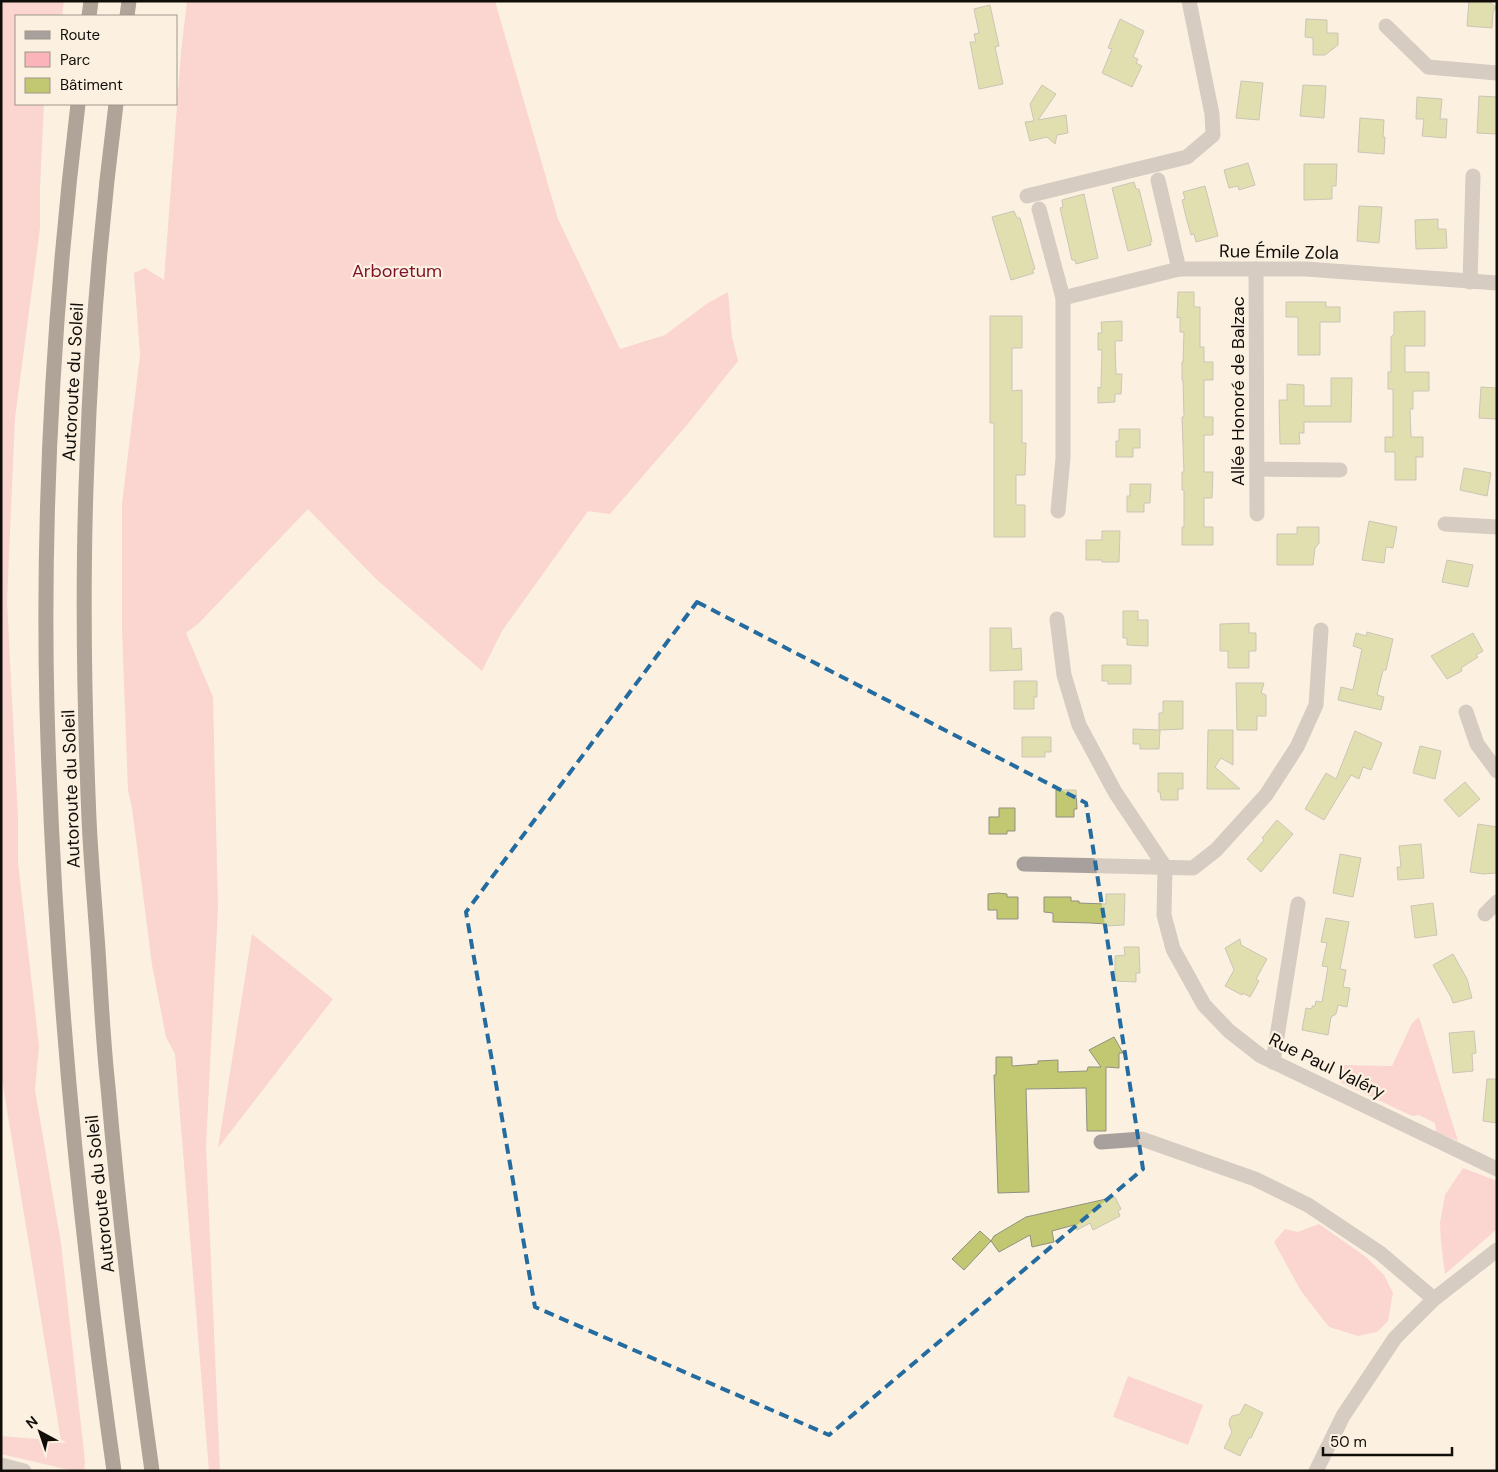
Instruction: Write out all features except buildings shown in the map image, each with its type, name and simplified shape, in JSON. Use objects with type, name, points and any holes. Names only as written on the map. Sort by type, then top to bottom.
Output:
[{"type":"highway","points":[[89,15],[91,1]]},
{"type":"highway","points":[[127,15],[129,1]]},
{"type":"highway","name":"Autoroute du Soleil","points":[[78,105],[63,247],[55,351],[50,460],[47,706],[52,828],[68,1072],[88,1270],[114,1471]]},
{"type":"highway","name":"Autoroute du Soleil","points":[[116,105],[100,255],[87,462],[85,588],[89,820],[107,1084],[125,1257],[152,1471]]},
{"type":"street","points":[[1027,196],[1187,157],[1213,135],[1212,114],[1189,1]]},
{"type":"street","points":[[1386,26],[1428,67],[1497,73]]},
{"type":"street","points":[[1470,282],[1473,176]]},
{"type":"street","points":[[1158,180],[1179,269]]},
{"type":"street","points":[[1038,209],[1063,298],[1063,458],[1058,511]]},
{"type":"street","name":"Rue Émile Zola","points":[[1063,298],[1179,269],[1306,269],[1497,283]]},
{"type":"street","name":"Allée Honoré de Balzac","points":[[1256,269],[1257,514]]},
{"type":"street","points":[[1257,469],[1340,470]]},
{"type":"street","points":[[1445,524],[1497,527]]},
{"type":"street","points":[[1056,619],[1064,675],[1079,725],[1115,792],[1165,867]]},
{"type":"street","points":[[1024,864],[1193,868],[1216,850],[1266,795],[1297,747],[1316,706],[1321,630]]},
{"type":"street","points":[[1466,712],[1477,744],[1497,771]]},
{"type":"street","name":"Rue Paul Valéry","points":[[1165,867],[1164,915],[1173,948],[1204,1004],[1229,1031],[1260,1056],[1497,1169]]},
{"type":"street","points":[[1485,914],[1497,902]]},
{"type":"street","points":[[1273,1062],[1298,904]]},
{"type":"street","points":[[1101,1142],[1142,1139],[1255,1179],[1308,1205],[1380,1253],[1434,1299]]},
{"type":"street","points":[[1316,1471],[1343,1416],[1395,1338],[1434,1299],[1497,1250]]},
{"type":"street","points":[[1,1465],[24,1471]]},
{"type":"highlighted area","points":[[697,602],[1086,803],[1143,1169],[829,1435],[535,1307],[466,912]]},
{"type":"green space","points":[[1,1],[64,1],[62,15],[15,15],[15,105],[44,105],[40,228],[15,418],[7,601],[18,818],[18,863],[39,1046],[35,1090],[61,1243],[85,1462],[84,1471],[74,1471],[1,1454],[1,1436],[61,1441],[1,1073]]},
{"type":"green space","name":"Arboretum","points":[[187,1],[495,1],[558,219],[620,349],[665,335],[708,303],[728,292],[732,337],[738,361],[687,425],[610,514],[588,511],[502,631],[482,671],[376,579],[308,509],[199,623],[186,633],[213,697],[218,907],[206,1146],[220,1471],[209,1471],[175,1054],[166,1037],[152,965],[132,808],[128,790],[122,630],[122,504],[140,355],[134,273],[145,268],[164,280],[181,52]]},
{"type":"green space","points":[[252,934],[333,999],[218,1148]]},
{"type":"green space","points":[[1419,1017],[1458,1141],[1436,1132],[1435,1123],[1419,1115],[1412,1116],[1340,1082],[1344,1065],[1392,1066],[1412,1023]]},
{"type":"green space","points":[[1463,1168],[1497,1181],[1497,1229],[1445,1274],[1440,1223],[1445,1195]]},
{"type":"green space","points":[[1319,1224],[1366,1257],[1384,1275],[1393,1293],[1388,1321],[1377,1332],[1358,1336],[1329,1327],[1301,1291],[1274,1242],[1285,1229],[1298,1232]]},
{"type":"green space","points":[[1128,1376],[1203,1405],[1188,1445],[1113,1417]]}]
